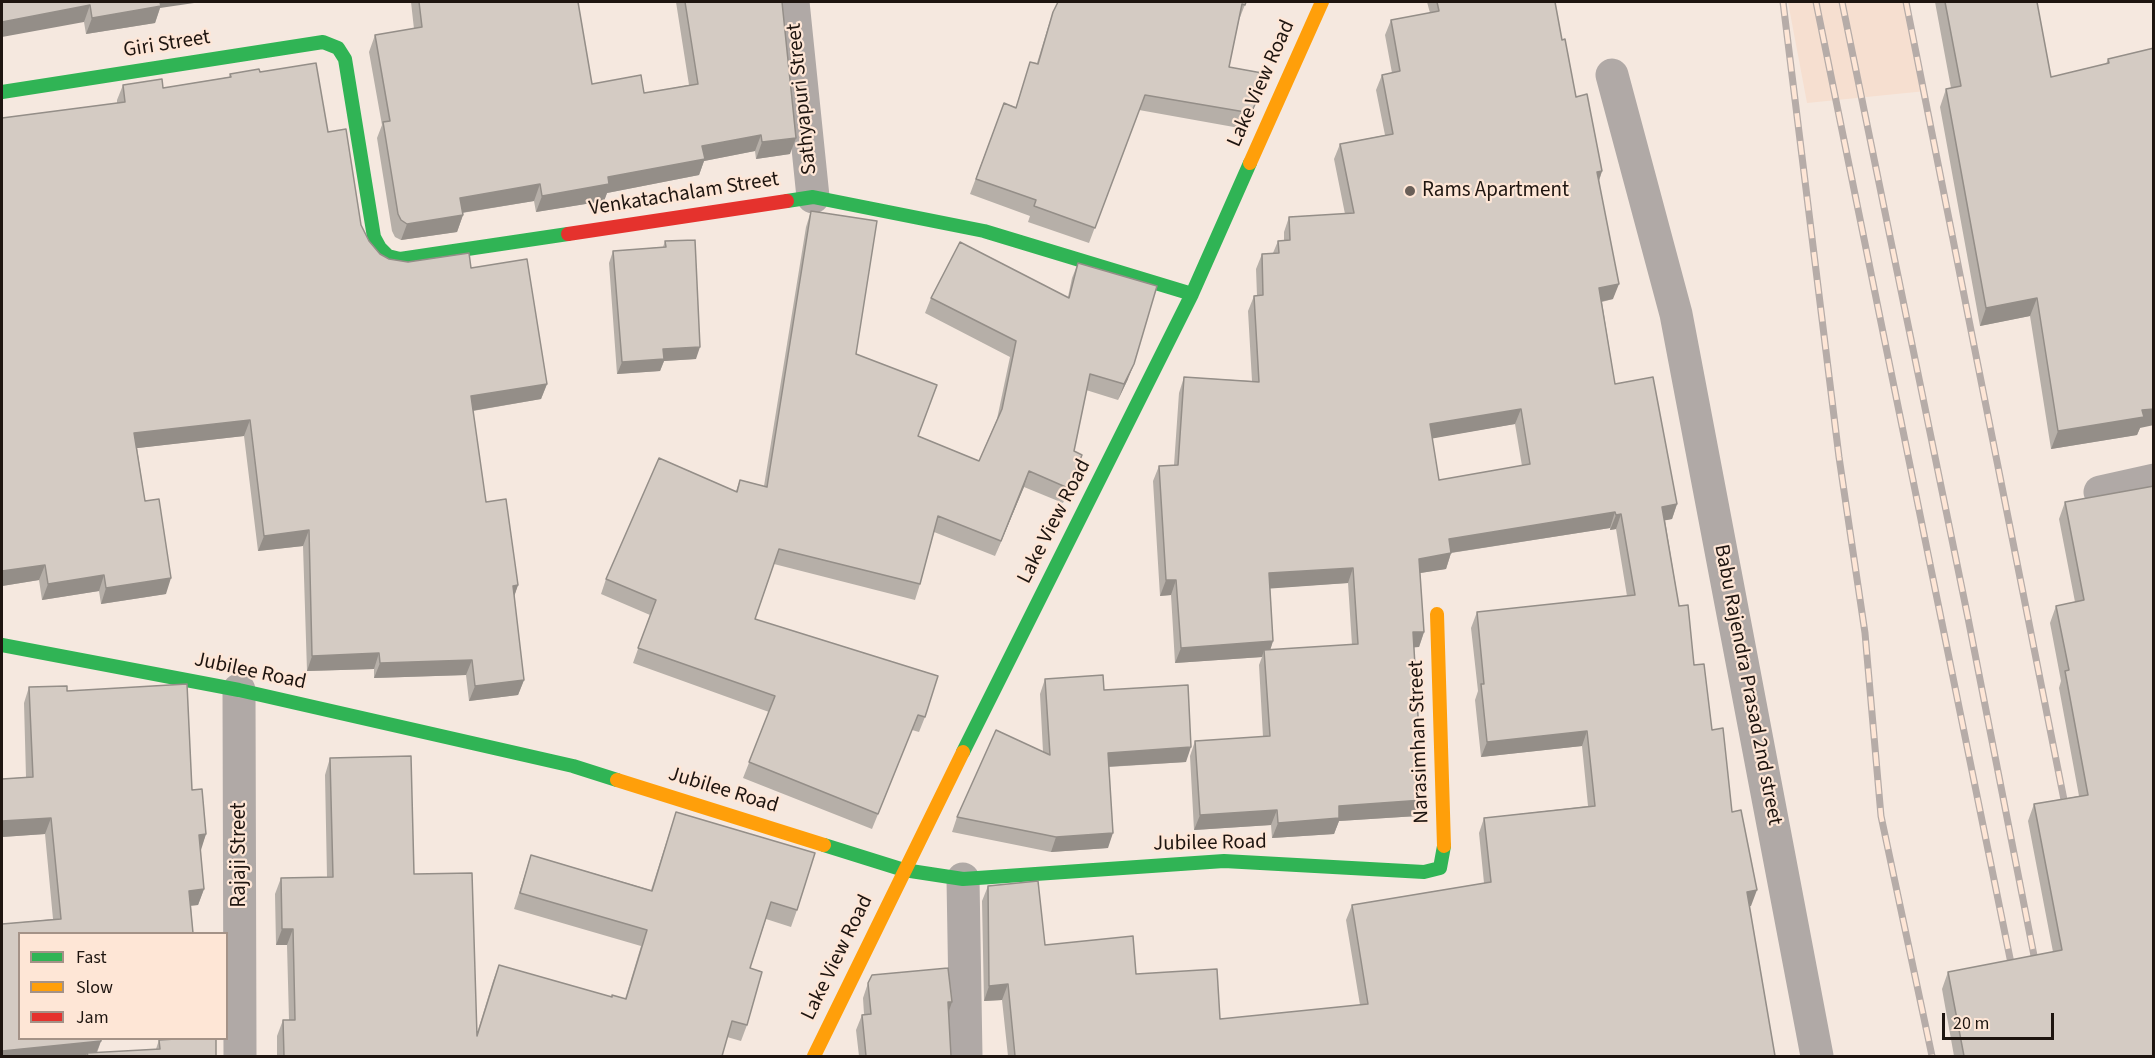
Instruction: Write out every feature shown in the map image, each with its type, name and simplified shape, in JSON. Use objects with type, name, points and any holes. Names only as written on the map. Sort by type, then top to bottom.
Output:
[{"type":"street","name":"Sathyapuri Street","points":[[793,2],[813,197]]},
{"type":"street","name":"Lake View Road","points":[[814,1056],[904,870],[1192,294],[1322,2]]},
{"type":"street","name":"Giri Street","points":[[2,92],[323,42],[338,48]]},
{"type":"street","name":"Venkatachalam Street","points":[[338,48],[345,59],[347,69],[374,237],[388,256],[400,259],[813,197],[984,231],[1192,294]]},
{"type":"street","name":"Babu Rajendra Prasad 2nd street","points":[[1612,75],[1676,314],[1817,1056]]},
{"type":"street","points":[[2100,492],[2154,480]]},
{"type":"street","name":"Narasimhan Street","points":[[1437,614],[1444,853],[1440,868]]},
{"type":"street","name":"Jubilee Road","points":[[2,645],[239,690],[573,766],[904,870],[963,879],[1224,861],[1424,872],[1440,868]]},
{"type":"street","name":"Rajaji Street","points":[[239,690],[240,1056]]},
{"type":"street","points":[[963,879],[966,1056]]},
{"type":"shaded area","points":[[1788,2],[1908,2],[1926,91],[1807,103]]},
{"type":"building","points":[[2,2],[160,2],[161,6],[92,18],[90,5],[2,22]]},
{"type":"building","points":[[419,2],[578,2],[592,84],[641,75],[644,93],[698,84],[685,2],[782,2],[796,138],[762,142],[761,135],[702,146],[705,159],[608,177],[609,184],[542,196],[540,184],[460,198],[463,215],[407,224],[398,214],[383,122],[390,121],[375,35],[422,27]]},
{"type":"building","points":[[1058,2],[1246,2],[1245,5],[1242,4],[1229,67],[1262,73],[1257,100],[1251,113],[1145,95],[1095,228],[1034,206],[1036,200],[976,179],[1004,103],[1016,108],[1030,62],[1038,64]]},
{"type":"building","points":[[1437,2],[1555,2],[1576,97],[1587,94],[1602,171],[1597,172],[1619,284],[1599,288],[1615,384],[1653,377],[1677,504],[1662,507],[1679,606],[1688,605],[1694,665],[1704,664],[1712,730],[1723,728],[1732,812],[1741,810],[1757,890],[1747,892],[1775,1056],[1015,1056],[1008,984],[989,986],[988,886],[1038,881],[1045,945],[1133,936],[1136,974],[1217,969],[1220,1019],[1368,1004],[1352,905],[1491,882],[1484,818],[1595,806],[1587,731],[1487,742],[1477,612],[1635,595],[1621,514],[1616,515],[1615,512],[1449,539],[1451,553],[1419,559],[1424,632],[1413,632],[1423,800],[1339,806],[1339,818],[1278,823],[1277,810],[1200,815],[1195,741],[1270,736],[1264,650],[1358,644],[1353,568],[1269,573],[1273,641],[1181,648],[1176,580],[1166,580],[1159,466],[1178,465],[1184,377],[1259,382],[1254,296],[1263,295],[1262,254],[1279,253],[1278,241],[1290,240],[1289,217],[1354,213],[1340,144],[1393,134],[1382,75],[1400,71],[1391,20],[1439,11]],"holes":[[[1521,409],[1530,464],[1439,480],[1430,424]]]},
{"type":"building","points":[[1945,2],[2037,2],[2051,77],[2109,63],[2108,59],[2154,48],[2154,409],[2142,410],[2144,417],[2058,431],[2037,298],[1986,308],[1946,89],[1961,86]]},
{"type":"building","points":[[316,63],[328,132],[346,129],[361,225],[369,241],[380,254],[389,259],[408,262],[469,253],[471,268],[527,259],[547,384],[471,396],[486,502],[506,499],[518,585],[513,586],[524,680],[475,686],[472,660],[380,663],[379,653],[312,656],[309,530],[264,536],[250,420],[134,433],[145,501],[159,499],[171,578],[106,588],[104,575],[48,584],[45,565],[2,571],[2,118],[125,102],[123,85],[162,79],[163,88],[231,77],[230,74],[259,69],[260,72]]},
{"type":"building","points":[[811,211],[877,221],[856,354],[937,385],[918,436],[979,461],[1002,409],[1016,341],[931,298],[960,242],[1069,298],[1078,263],[1157,286],[1134,364],[1124,384],[1090,374],[1074,451],[1082,455],[1068,488],[1029,471],[1001,541],[938,516],[920,584],[779,549],[755,619],[938,676],[925,717],[918,715],[878,814],[749,762],[775,696],[638,648],[656,600],[606,579],[659,458],[737,492],[740,480],[767,487]]},
{"type":"building","points":[[695,240],[700,347],[663,349],[664,359],[622,362],[613,251],[666,247],[665,241]]},
{"type":"building","points":[[2154,486],[2154,1056],[1964,1056],[1948,972],[2062,950],[2034,804],[2088,795],[2065,671],[2069,670],[2056,606],[2084,600],[2065,502]]},
{"type":"building","points":[[1103,675],[1104,690],[1188,685],[1191,747],[1108,753],[1113,833],[1056,837],[957,817],[996,730],[1050,755],[1045,679]]},
{"type":"building","points":[[187,684],[192,790],[202,789],[206,834],[199,835],[204,889],[189,891],[193,932],[18,932],[18,1040],[101,1041],[2,1051],[2,924],[61,919],[51,818],[2,821],[2,779],[33,777],[29,687],[67,686],[67,691]]},
{"type":"building","points":[[411,756],[414,874],[472,873],[477,1036],[499,965],[626,999],[647,930],[520,893],[531,855],[652,891],[676,812],[815,853],[797,910],[771,902],[750,968],[762,972],[747,1025],[732,1021],[722,1056],[284,1056],[283,1020],[295,1020],[293,929],[282,929],[281,878],[333,877],[330,758]]},
{"type":"building","points":[[948,968],[952,1002],[948,1002],[951,1056],[866,1056],[862,1015],[871,1014],[868,983],[872,975]]},
{"type":"building","points":[[159,1040],[216,1040],[216,1056],[88,1056],[87,1053],[160,1049]]},
{"type":"railway","points":[[1783,2],[1839,457],[1865,633],[1881,816],[1932,1056]]},
{"type":"railway","points":[[1816,2],[2014,978]]},
{"type":"railway","points":[[1842,2],[1968,618],[2037,971]]},
{"type":"railway","points":[[1906,2],[2067,815]]},
{"type":"traffic: fast","points":[[2,92],[323,42],[338,48],[345,59],[374,237],[388,256],[400,259],[568,234]]},
{"type":"traffic: fast","points":[[963,752],[1192,294],[1250,163]]},
{"type":"traffic: fast","points":[[787,201],[813,197],[984,231],[1192,294]]},
{"type":"traffic: fast","points":[[2,645],[239,690],[573,766],[617,780]]},
{"type":"traffic: fast","points":[[824,845],[904,870],[963,879],[1224,861],[1424,872],[1440,868],[1444,846]]},
{"type":"traffic: slow","points":[[1250,163],[1322,2]]},
{"type":"traffic: slow","points":[[1437,614],[1444,846]]},
{"type":"traffic: slow","points":[[814,1056],[963,752]]},
{"type":"traffic: slow","points":[[617,780],[824,845]]},
{"type":"traffic: jam","points":[[568,234],[787,201]]},
{"type":"place","name":"Rams Apartment","points":[[1410,191]]}]
